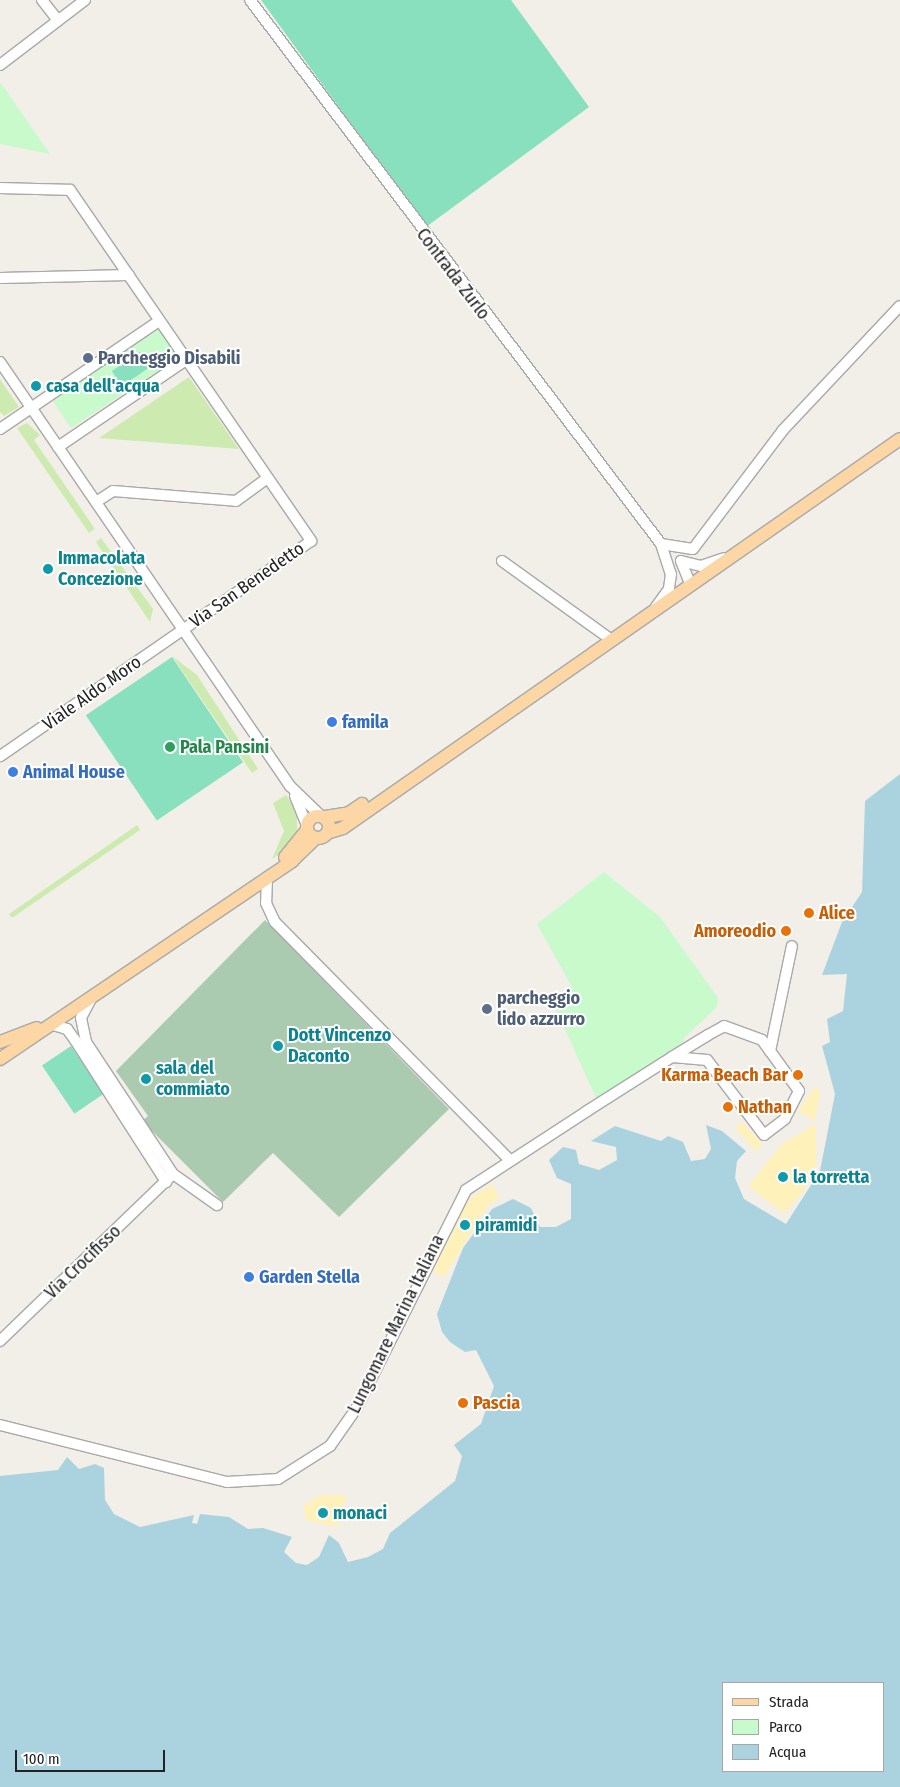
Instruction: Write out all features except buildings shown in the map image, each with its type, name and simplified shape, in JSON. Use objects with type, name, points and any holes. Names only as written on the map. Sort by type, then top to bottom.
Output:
[{"type":"main road","points":[[0,1042],[30,1032],[286,856],[314,832],[343,828],[513,706],[900,438]]},
{"type":"main road","points":[[314,832],[313,816],[349,813],[513,706]]},
{"type":"main road","points":[[0,1059],[53,1025],[267,878],[314,832],[323,816]]},
{"type":"street","points":[[42,0],[57,19]]},
{"type":"street","points":[[0,65],[57,19],[85,0]]},
{"type":"street","name":"Contrada Zurlo","points":[[250,0],[661,544]]},
{"type":"street","points":[[0,188],[70,190],[268,478],[236,501],[113,491],[96,502]]},
{"type":"street","points":[[0,278],[129,275]]},
{"type":"street","points":[[661,544],[693,549],[783,430],[900,306]]},
{"type":"street","points":[[0,429],[159,321]]},
{"type":"street","points":[[58,447],[186,360]]},
{"type":"street","points":[[0,362],[290,786],[314,832]]},
{"type":"street","name":"Via San Benedetto","points":[[183,629],[311,541],[268,478]]},
{"type":"street","points":[[661,544],[681,561],[701,566],[734,553]]},
{"type":"street","points":[[661,544],[670,565],[690,584]]},
{"type":"street","points":[[502,561],[610,639]]},
{"type":"street","points":[[681,561],[690,584]]},
{"type":"street","points":[[655,608],[669,589],[670,565]]},
{"type":"street","name":"Viale Aldo Moro","points":[[0,756],[183,629]]},
{"type":"street","points":[[290,786],[323,816]]},
{"type":"street","points":[[267,878],[266,904],[275,922],[510,1160]]},
{"type":"street","points":[[770,1051],[792,946]]},
{"type":"street","points":[[91,999],[81,1018],[82,1035],[170,1178]]},
{"type":"street","points":[[53,1025],[67,1029],[170,1178],[217,1205]]},
{"type":"street","name":"Lungomare Marina Italiana","points":[[0,1426],[227,1482],[278,1479],[330,1446],[368,1387],[460,1196],[510,1160],[672,1057],[724,1026],[762,1040],[799,1091],[785,1118],[764,1135],[707,1060],[672,1057]]},
{"type":"street","name":"Via Crocifisso","points":[[0,1341],[170,1178]]},
{"type":"green space","points":[[261,0],[511,0],[589,107],[426,227]]},
{"type":"green space","points":[[1,83],[50,154],[0,144]]},
{"type":"green space","points":[[159,329],[178,358],[71,428],[52,399]]},
{"type":"green space","points":[[140,352],[150,367],[122,386],[112,371]]},
{"type":"green space","points":[[189,377],[239,449],[99,438]]},
{"type":"green space","points":[[0,379],[19,407],[4,416],[0,412]]},
{"type":"green space","points":[[27,423],[40,435],[34,440],[95,529],[89,533],[17,428]]},
{"type":"green space","points":[[101,538],[153,609],[150,622],[96,542]]},
{"type":"green space","points":[[172,656],[197,675],[258,769],[252,773]]},
{"type":"green space","name":"Pala Pansini","points":[[172,657],[243,762],[157,820],[86,715]]},
{"type":"green space","points":[[286,795],[297,812],[297,833],[287,849],[272,859],[284,831],[273,803]]},
{"type":"green space","points":[[137,825],[140,830],[12,918],[9,914]]},
{"type":"green space","points":[[604,872],[660,917],[718,998],[717,1007],[684,1038],[683,1045],[596,1098],[555,1007],[572,987],[537,924]]},
{"type":"green space","points":[[265,920],[449,1109],[339,1217],[273,1153],[223,1202],[142,1121],[148,1116],[116,1071]]},
{"type":"green space","points":[[71,1046],[103,1094],[74,1114],[42,1066]]},
{"type":"sand","points":[[816,1086],[820,1093],[815,1121],[798,1111]]},
{"type":"sand","points":[[742,1122],[763,1145],[756,1151],[735,1128]]},
{"type":"sand","name":"la torretta","points":[[816,1124],[816,1167],[804,1191],[784,1213],[748,1186],[783,1143]]},
{"type":"sand","name":"piramidi","points":[[492,1184],[499,1199],[488,1205],[444,1277],[433,1271],[469,1199]]},
{"type":"sand","name":"monaci","points":[[320,1495],[346,1495],[338,1527],[306,1520],[303,1506]]},
{"type":"water","points":[[900,774],[900,1787],[0,1787],[0,1476],[58,1470],[67,1457],[79,1469],[95,1464],[104,1468],[105,1500],[114,1514],[140,1527],[194,1515],[192,1523],[197,1524],[200,1514],[229,1517],[248,1529],[263,1528],[292,1537],[284,1552],[296,1563],[307,1565],[319,1557],[329,1535],[339,1543],[348,1562],[368,1557],[383,1549],[390,1533],[455,1481],[462,1456],[454,1445],[481,1424],[494,1386],[476,1350],[465,1352],[450,1342],[442,1332],[437,1314],[463,1248],[492,1209],[513,1199],[531,1208],[540,1227],[556,1227],[571,1219],[571,1184],[557,1178],[549,1160],[563,1147],[576,1150],[579,1164],[599,1170],[617,1160],[616,1147],[591,1141],[615,1126],[661,1141],[668,1136],[683,1142],[691,1161],[705,1159],[711,1149],[706,1125],[722,1131],[746,1151],[737,1161],[735,1178],[744,1199],[786,1224],[820,1171],[835,1094],[822,1046],[830,1042],[827,1019],[843,1011],[847,974],[822,975],[842,922],[862,892],[865,801]]},
{"type":"place","name":"Parcheggio Disabili","points":[[88,358]]},
{"type":"place","name":"casa dell'acqua","points":[[36,386]]},
{"type":"place","name":"Immacolata Concezione","points":[[48,569]]},
{"type":"place","name":"famila","points":[[332,722]]},
{"type":"place","name":"Pala Pansini","points":[[170,747]]},
{"type":"place","name":"Animal House","points":[[13,772]]},
{"type":"place","name":"Alice","points":[[809,913]]},
{"type":"place","name":"Amoreodio","points":[[786,931]]},
{"type":"place","name":"parcheggio lido azzurro","points":[[487,1009]]},
{"type":"place","name":"Dott Vincenzo Daconto","points":[[278,1046]]},
{"type":"place","name":"Karma Beach Bar","points":[[798,1075]]},
{"type":"place","name":"sala del commiato","points":[[146,1079]]},
{"type":"place","name":"Nathan","points":[[728,1107]]},
{"type":"place","name":"la torretta","points":[[783,1177]]},
{"type":"place","name":"piramidi","points":[[465,1225]]},
{"type":"place","name":"Garden Stella","points":[[249,1277]]},
{"type":"place","name":"Pascia","points":[[463,1403]]},
{"type":"place","name":"monaci","points":[[323,1513]]}]
